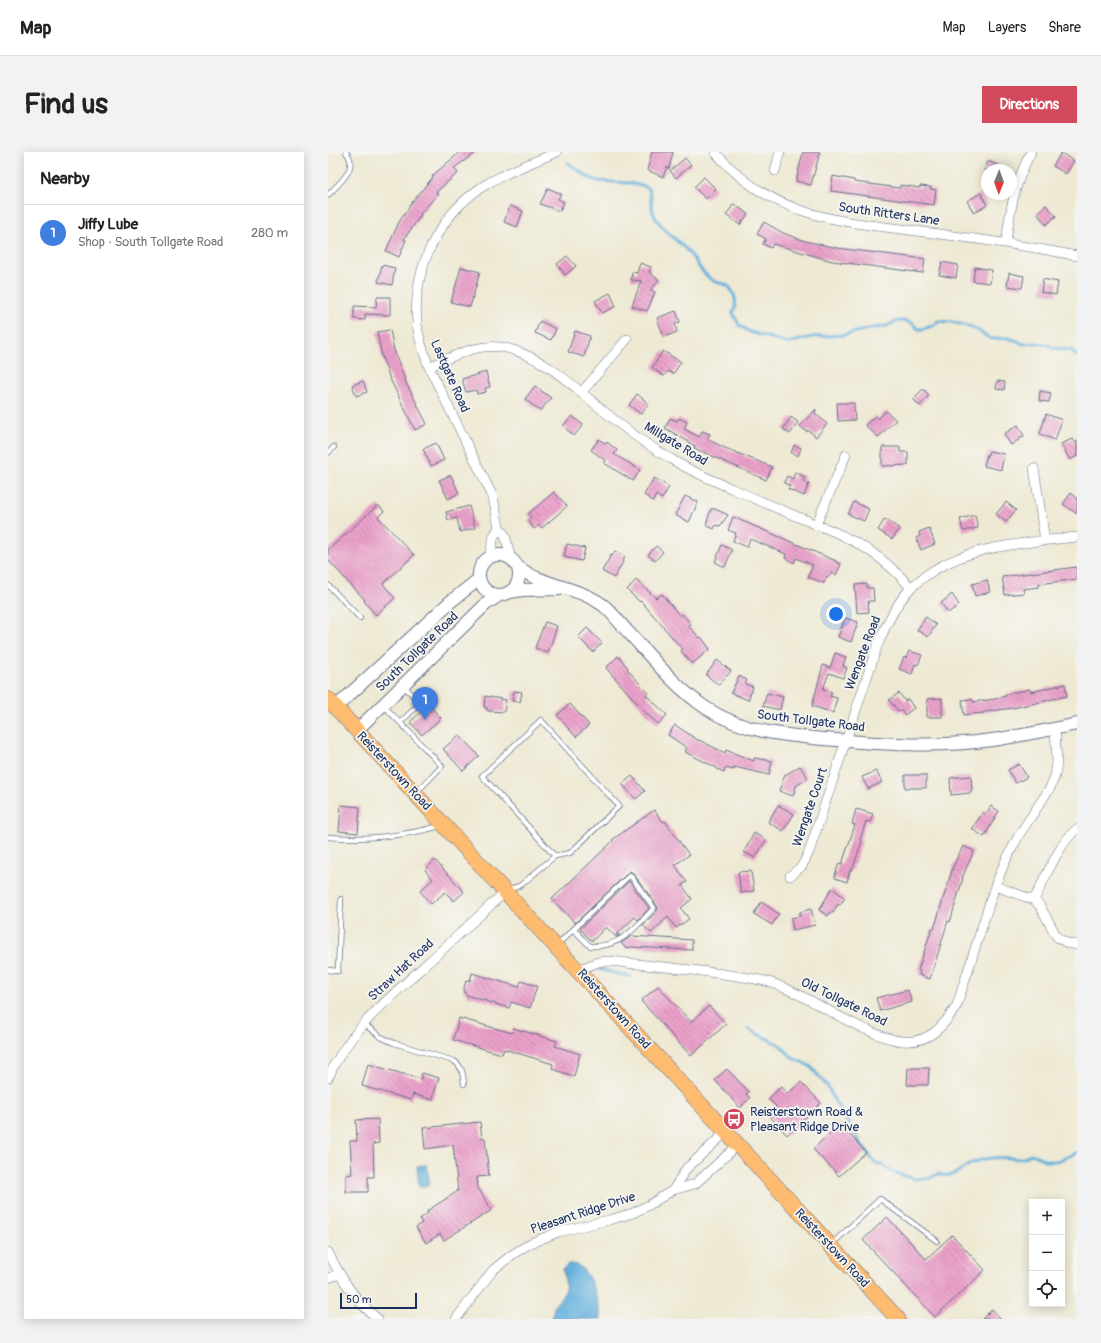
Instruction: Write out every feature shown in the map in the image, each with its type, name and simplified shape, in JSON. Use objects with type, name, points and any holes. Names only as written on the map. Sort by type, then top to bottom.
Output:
[{"type":"main road","name":"Reisterstown Road","points":[[332,703],[898,1319]]},
{"type":"street","name":"Lastgate Road","points":[[515,563],[505,535],[499,527],[493,497],[429,367],[417,324],[417,288],[429,250],[449,218],[464,202],[482,187],[512,171],[557,152]]},
{"type":"street","name":"South Ritters Lane","points":[[715,152],[740,176],[769,197],[795,209],[817,216],[846,222],[1006,243],[1077,256]]},
{"type":"street","points":[[722,160],[728,152]]},
{"type":"street","points":[[775,171],[780,152]]},
{"type":"street","points":[[1006,243],[1014,195],[1024,166],[1031,152]]},
{"type":"street","points":[[581,393],[627,339]]},
{"type":"street","name":"Millgate Road","points":[[429,367],[464,351],[476,348],[507,348],[537,359],[617,422],[672,460],[696,473],[847,538],[883,560],[898,573],[911,588]]},
{"type":"street","points":[[816,525],[846,455]]},
{"type":"street","points":[[1034,468],[1045,541]]},
{"type":"street","points":[[489,558],[499,555],[507,556],[515,563],[519,581],[517,586],[504,594],[493,595],[484,590],[479,579],[481,567],[489,558],[494,536],[499,527]]},
{"type":"street","name":"Wengate Road","points":[[846,741],[884,628],[895,609],[911,588],[941,566],[957,558],[978,551],[997,547],[1077,537]]},
{"type":"street","name":"South Tollgate Road","points":[[515,563],[538,579],[589,596],[603,606],[666,674],[705,707],[723,718],[759,731],[776,734],[896,745],[957,743],[991,740],[1077,724]]},
{"type":"street","name":"South Tollgate Road","points":[[332,703],[479,579]]},
{"type":"street","name":"South Tollgate Road","points":[[357,730],[486,604],[504,594],[522,590],[552,590],[567,588]]},
{"type":"street","name":"Old Tollgate Road","points":[[578,970],[598,962],[610,962],[696,970],[748,977],[770,983],[791,992],[851,1023],[874,1033],[902,1041],[916,1040],[926,1037],[938,1030],[947,1021],[957,1005],[995,886],[1005,862],[1019,836],[1050,788],[1055,776],[1057,763],[1055,729]]},
{"type":"street","name":"Wengate Court","points":[[790,876],[802,866],[809,852],[846,741]]},
{"type":"street","points":[[1034,900],[1064,844],[1072,832],[1077,829]]},
{"type":"street","points":[[995,886],[1034,900],[1040,906],[1057,937],[1067,943],[1077,945]]},
{"type":"street","name":"Straw Hat Road","points":[[328,1078],[331,1064],[364,1024],[386,1001],[505,892]]},
{"type":"street","name":"Pleasant Ridge Drive","points":[[673,1190],[686,1169],[726,1132]]},
{"type":"street","name":"Pleasant Ridge Drive","points":[[456,1319],[494,1270],[513,1254],[531,1243],[558,1232],[609,1220],[633,1212],[649,1205],[673,1190],[695,1184],[738,1146]]},
{"type":"street","points":[[328,1252],[339,1274],[354,1296],[378,1319]]},
{"type":"street","points":[[328,1278],[339,1274]]},
{"type":"lane","points":[[328,195],[350,169],[351,159],[346,152]]},
{"type":"lane","points":[[328,453],[334,447]]},
{"type":"lane","points":[[328,585],[360,618]]},
{"type":"lane","points":[[401,722],[420,703],[403,685]]},
{"type":"lane","points":[[383,705],[442,766],[415,794]]},
{"type":"lane","points":[[505,892],[521,885],[555,856],[570,853],[619,806],[541,720],[482,776],[555,856]]},
{"type":"lane","points":[[328,837],[403,835],[443,825]]},
{"type":"lane","points":[[556,946],[630,875],[654,908],[622,940],[609,944],[590,946],[574,930]]},
{"type":"lane","points":[[328,970],[338,971],[341,899]]},
{"type":"lane","points":[[364,1024],[381,1037],[394,1043],[454,1061],[458,1064],[462,1072],[464,1084]]},
{"type":"lane","points":[[830,1245],[880,1199],[937,1241]]},
{"type":"water","points":[[427,1165],[430,1185],[419,1187],[417,1166]]},
{"type":"water","points":[[568,1264],[577,1265],[587,1274],[597,1298],[601,1319],[552,1319],[554,1306],[562,1297],[566,1286],[563,1269]]},
{"type":"building","points":[[460,152],[477,152],[454,168],[458,173],[436,192],[438,194],[420,214],[421,215],[404,239],[406,240],[399,257],[386,251],[399,222],[413,201],[433,177],[432,176]]},
{"type":"building","points":[[652,152],[673,152],[669,169],[667,167],[663,177],[647,170]]},
{"type":"building","points":[[803,152],[820,152],[811,185],[796,181]]},
{"type":"building","points":[[1061,153],[1074,161],[1066,174],[1053,166]]},
{"type":"building","points":[[685,158],[691,165],[676,178],[670,171]]},
{"type":"building","points":[[988,161],[995,164],[987,164]]},
{"type":"building","points":[[833,176],[854,180],[854,182],[900,188],[900,185],[920,188],[920,186],[931,187],[930,189],[936,190],[934,205],[831,191]]},
{"type":"building","points":[[704,177],[716,189],[706,199],[694,187]]},
{"type":"building","points":[[548,188],[561,194],[558,199],[564,202],[560,211],[540,204]]},
{"type":"building","points":[[981,193],[981,200],[984,200],[987,205],[974,213],[967,201]]},
{"type":"building","points":[[734,204],[748,214],[740,225],[726,215]]},
{"type":"building","points":[[1046,205],[1056,216],[1046,225],[1037,213]]},
{"type":"building","points":[[510,206],[523,211],[517,227],[504,222]]},
{"type":"building","points":[[764,222],[783,233],[805,241],[837,248],[925,259],[923,273],[832,261],[773,244],[771,248],[763,244],[766,239],[757,234]]},
{"type":"building","points":[[567,256],[576,266],[565,275],[557,264]]},
{"type":"building","points":[[942,262],[958,265],[956,278],[939,275]]},
{"type":"building","points":[[640,263],[651,267],[649,272],[659,280],[651,290],[655,292],[647,311],[632,306],[641,281],[631,280],[632,272],[637,273]]},
{"type":"building","points":[[382,265],[395,268],[392,285],[378,282]]},
{"type":"building","points":[[461,267],[480,272],[470,307],[451,302]]},
{"type":"building","points":[[975,267],[992,270],[990,283],[973,281]]},
{"type":"building","points":[[1009,273],[1024,276],[1022,288],[1007,286]]},
{"type":"building","points":[[1043,279],[1058,282],[1056,295],[1041,292]]},
{"type":"building","points":[[610,293],[616,306],[602,313],[595,301]]},
{"type":"building","points":[[377,297],[390,297],[390,315],[365,314],[365,320],[354,319],[354,306],[376,307]]},
{"type":"building","points":[[676,311],[680,322],[675,324],[677,332],[664,337],[657,318]]},
{"type":"building","points":[[540,321],[556,329],[551,340],[535,333]]},
{"type":"building","points":[[390,330],[394,350],[406,383],[427,424],[415,430],[390,379],[382,357],[377,332]]},
{"type":"building","points":[[575,331],[590,336],[584,357],[568,352]]},
{"type":"building","points":[[663,351],[681,362],[673,374],[668,371],[664,376],[652,368]]},
{"type":"building","points":[[486,372],[490,387],[485,388],[486,392],[477,394],[476,390],[466,392],[462,379]]},
{"type":"building","points":[[363,381],[367,392],[356,396],[352,385]]},
{"type":"building","points":[[997,381],[1005,382],[1004,390],[996,389]]},
{"type":"building","points":[[535,386],[551,398],[540,411],[525,399]]},
{"type":"building","points":[[923,389],[929,395],[920,406],[913,399]]},
{"type":"building","points":[[1040,391],[1051,393],[1049,402],[1039,401]]},
{"type":"building","points":[[637,394],[649,404],[641,414],[629,405]]},
{"type":"building","points":[[837,403],[854,403],[855,420],[838,421]]},
{"type":"building","points":[[816,409],[815,413],[827,424],[816,437],[808,430],[807,432],[800,426]]},
{"type":"building","points":[[886,411],[896,420],[878,437],[865,425],[875,416],[878,419]]},
{"type":"building","points":[[1046,414],[1062,420],[1055,440],[1040,434]]},
{"type":"building","points":[[572,416],[583,425],[574,436],[563,426]]},
{"type":"building","points":[[791,417],[798,422],[790,434],[783,429]]},
{"type":"building","points":[[670,418],[677,421],[679,418],[687,422],[684,429],[699,437],[702,431],[710,434],[707,439],[772,467],[766,480],[694,448],[695,446],[665,428]]},
{"type":"building","points":[[1018,425],[1024,436],[1011,445],[1004,434]]},
{"type":"building","points":[[599,439],[606,444],[607,442],[617,450],[614,454],[640,470],[633,481],[604,463],[606,461],[591,450]]},
{"type":"building","points":[[1072,439],[1074,443],[1077,441],[1077,456],[1070,460],[1061,444]]},
{"type":"building","points":[[436,443],[444,460],[431,466],[423,449]]},
{"type":"building","points":[[794,445],[801,448],[798,456],[791,453]]},
{"type":"building","points":[[882,447],[900,447],[900,452],[908,452],[908,465],[882,466]]},
{"type":"building","points":[[989,451],[1004,454],[1001,470],[984,466]]},
{"type":"building","points":[[795,472],[805,477],[803,481],[809,483],[804,496],[788,489],[790,486],[784,483],[787,476],[793,479]]},
{"type":"building","points":[[451,475],[459,493],[448,499],[439,480]]},
{"type":"building","points":[[654,478],[669,487],[662,499],[656,495],[653,501],[644,495]]},
{"type":"building","points":[[554,492],[567,506],[542,528],[539,525],[534,529],[528,521],[531,517],[528,514]]},
{"type":"building","points":[[1071,493],[1077,498],[1077,514],[1063,504]]},
{"type":"building","points":[[685,496],[698,502],[689,522],[675,515]]},
{"type":"building","points":[[854,502],[869,509],[864,521],[848,514]]},
{"type":"building","points":[[1006,502],[1016,510],[1006,522],[996,514]]},
{"type":"building","points":[[378,505],[384,511],[378,517],[414,555],[383,584],[395,598],[376,615],[364,601],[365,600],[328,560],[328,550]]},
{"type":"building","points":[[469,506],[475,528],[460,532],[457,518],[448,520],[446,512]]},
{"type":"building","points":[[711,509],[715,509],[728,515],[720,526],[716,525],[714,529],[706,525]]},
{"type":"building","points":[[975,515],[978,528],[963,531],[960,519]]},
{"type":"building","points":[[733,517],[836,561],[841,564],[836,575],[831,573],[829,577],[827,576],[824,583],[808,577],[813,565],[796,558],[794,563],[785,558],[786,554],[750,539],[747,547],[733,541],[736,533],[728,530]]},
{"type":"building","points":[[885,519],[900,529],[892,539],[878,530]]},
{"type":"building","points":[[929,528],[935,544],[921,550],[916,538],[920,536],[919,532]]},
{"type":"building","points":[[567,544],[585,548],[582,561],[564,557]]},
{"type":"building","points":[[722,545],[732,550],[725,567],[715,562]]},
{"type":"building","points":[[656,546],[663,552],[655,561],[648,555]]},
{"type":"building","points":[[615,551],[625,557],[614,578],[602,571]]},
{"type":"building","points":[[1076,567],[1077,579],[1039,584],[1039,587],[1023,589],[1024,593],[1005,595],[1002,577]]},
{"type":"building","points":[[636,580],[656,598],[662,594],[680,616],[682,614],[691,624],[688,626],[700,638],[701,637],[710,649],[692,664],[681,651],[683,650],[641,601],[640,602],[627,590]]},
{"type":"building","points":[[987,580],[990,592],[975,596],[972,584]]},
{"type":"building","points":[[867,584],[867,588],[873,588],[874,601],[868,601],[869,612],[857,613],[855,585]]},
{"type":"building","points":[[952,594],[959,605],[948,613],[941,603]]},
{"type":"building","points":[[926,617],[936,625],[928,637],[917,630]]},
{"type":"building","points":[[845,618],[858,622],[851,642],[838,637]]},
{"type":"building","points":[[545,622],[557,626],[548,653],[535,648]]},
{"type":"building","points":[[587,628],[602,643],[593,652],[578,637]]},
{"type":"building","points":[[909,651],[922,655],[918,665],[915,664],[912,674],[899,669],[904,657],[906,658]]},
{"type":"building","points":[[835,653],[846,657],[843,666],[847,668],[843,678],[829,673],[823,689],[832,692],[830,696],[837,698],[833,713],[812,706],[823,665],[830,668]]},
{"type":"building","points":[[618,656],[648,693],[646,695],[667,715],[658,724],[647,714],[606,668]]},
{"type":"building","points":[[717,660],[731,671],[719,685],[706,675]]},
{"type":"building","points":[[739,676],[747,680],[745,684],[753,687],[748,700],[731,693]]},
{"type":"building","points":[[1065,684],[1067,696],[1013,708],[964,715],[962,700],[972,699],[973,702],[995,699],[1006,696],[1006,694],[1030,689],[1031,692]]},
{"type":"building","points":[[514,691],[522,692],[520,702],[512,701]]},
{"type":"building","points":[[767,693],[783,697],[780,710],[763,706]]},
{"type":"building","points":[[899,693],[905,701],[908,699],[914,708],[905,715],[902,710],[899,712],[889,700]]},
{"type":"building","points":[[485,696],[506,700],[504,712],[487,710],[487,708],[484,707]]},
{"type":"building","points":[[942,698],[942,717],[927,717],[927,699]]},
{"type":"building","points":[[570,704],[589,725],[576,737],[557,715]]},
{"type":"building","points":[[429,705],[441,718],[422,735],[410,722]]},
{"type":"building","points":[[675,725],[699,741],[725,753],[726,750],[754,761],[754,758],[772,761],[769,775],[734,767],[734,770],[725,768],[724,772],[685,752],[687,748],[668,735]]},
{"type":"building","points":[[459,735],[479,756],[463,771],[443,749]]},
{"type":"building","points":[[1019,764],[1027,777],[1016,783],[1008,770]]},
{"type":"building","points":[[800,766],[808,778],[796,786],[793,796],[779,791],[785,775]]},
{"type":"building","points":[[876,771],[882,782],[868,789],[862,777]]},
{"type":"building","points":[[905,775],[926,775],[926,788],[905,788]]},
{"type":"building","points":[[632,776],[645,791],[636,799],[622,784]]},
{"type":"building","points":[[971,776],[971,793],[951,795],[950,778]]},
{"type":"building","points":[[341,805],[360,807],[358,833],[339,831]]},
{"type":"building","points":[[778,805],[794,814],[783,831],[768,822]]},
{"type":"building","points":[[991,806],[999,811],[984,837],[972,829],[983,812],[986,814]]},
{"type":"building","points":[[856,809],[873,814],[870,822],[866,821],[860,840],[862,841],[853,868],[850,870],[847,882],[835,878],[835,875],[839,863],[842,864],[855,825],[852,824]]},
{"type":"building","points":[[654,810],[663,822],[665,821],[689,855],[675,865],[687,882],[682,885],[692,899],[681,908],[689,919],[676,928],[668,917],[651,933],[643,925],[657,911],[658,907],[630,871],[575,923],[552,899],[613,841],[612,840]]},
{"type":"building","points":[[754,833],[766,840],[755,858],[744,852]]},
{"type":"building","points":[[963,846],[974,851],[962,878],[950,922],[948,921],[930,979],[919,975],[920,971],[918,970],[932,928],[934,929],[953,867]]},
{"type":"building","points":[[435,860],[464,892],[454,901],[445,892],[431,904],[420,891],[433,879],[425,870]]},
{"type":"building","points":[[751,871],[754,891],[741,893],[738,872]]},
{"type":"building","points":[[629,881],[649,908],[638,920],[635,917],[616,935],[620,935],[617,937],[606,927],[592,941],[580,929]]},
{"type":"building","points":[[832,888],[845,898],[840,905],[838,904],[833,913],[830,912],[828,916],[819,910]]},
{"type":"building","points":[[761,902],[779,914],[772,925],[754,914]]},
{"type":"building","points":[[811,909],[815,925],[793,930],[791,918],[800,916],[800,912]]},
{"type":"building","points":[[632,936],[692,940],[692,950],[626,948],[621,943]]},
{"type":"building","points":[[472,973],[519,987],[521,981],[537,986],[530,1008],[511,1002],[509,1008],[466,995],[466,993],[463,992],[466,980],[470,981]]},
{"type":"building","points":[[658,986],[691,1022],[709,1006],[726,1024],[691,1056],[641,1001]]},
{"type":"building","points":[[908,990],[912,1002],[880,1011],[876,998]]},
{"type":"building","points":[[459,1018],[512,1033],[513,1028],[557,1041],[555,1046],[580,1054],[574,1076],[552,1069],[553,1064],[504,1049],[502,1054],[453,1040]]},
{"type":"building","points":[[368,1064],[421,1079],[422,1073],[439,1078],[432,1100],[413,1094],[411,1100],[362,1086]]},
{"type":"building","points":[[908,1068],[929,1068],[928,1085],[907,1085]]},
{"type":"building","points":[[727,1069],[749,1092],[746,1094],[750,1098],[740,1108],[715,1080]]},
{"type":"building","points":[[801,1082],[821,1103],[787,1135],[768,1114],[776,1106],[768,1099],[781,1087],[787,1094]]},
{"type":"building","points":[[378,1119],[379,1143],[373,1144],[374,1177],[368,1177],[368,1192],[346,1192],[346,1175],[352,1174],[350,1141],[357,1141],[356,1120]]},
{"type":"building","points":[[480,1122],[482,1138],[485,1138],[489,1176],[477,1177],[478,1188],[492,1210],[444,1240],[440,1234],[426,1243],[416,1227],[422,1223],[420,1219],[428,1213],[427,1211],[458,1191],[453,1145],[425,1149],[423,1128]]},
{"type":"building","points":[[840,1124],[866,1152],[839,1176],[813,1149]]},
{"type":"building","points":[[887,1217],[926,1259],[952,1235],[985,1270],[935,1317],[863,1240]]},
{"type":"building","points":[[992,1309],[1001,1319],[982,1319]]},
{"type":"waterway","points":[[568,163],[588,177],[598,181],[629,183],[644,186],[649,189],[653,212],[657,221],[686,249],[707,276],[718,283],[725,284],[730,288],[734,294],[735,300],[733,313],[739,325],[750,332],[787,343],[812,337],[844,335],[887,326],[897,321],[906,321],[913,324],[918,329],[923,329],[934,325],[938,321],[952,322],[972,327],[991,339],[1008,338],[1023,344],[1036,343],[1049,345],[1052,348],[1071,350],[1077,356]]},
{"type":"waterway","points":[[599,969],[631,977]]},
{"type":"waterway","points":[[748,1029],[780,1045],[793,1058],[810,1066],[828,1087],[833,1098],[863,1147],[875,1163],[882,1165],[893,1172],[915,1179],[930,1178],[938,1174],[955,1174],[972,1163],[986,1159],[1019,1159],[1030,1154],[1045,1160],[1054,1161],[1077,1152]]},
{"type":"place","name":"Jiffy Lube","points":[[425,720]]},
{"type":"place","name":"Reisterstown Road & Pleasant Ridge Drive","points":[[734,1119]]}]
